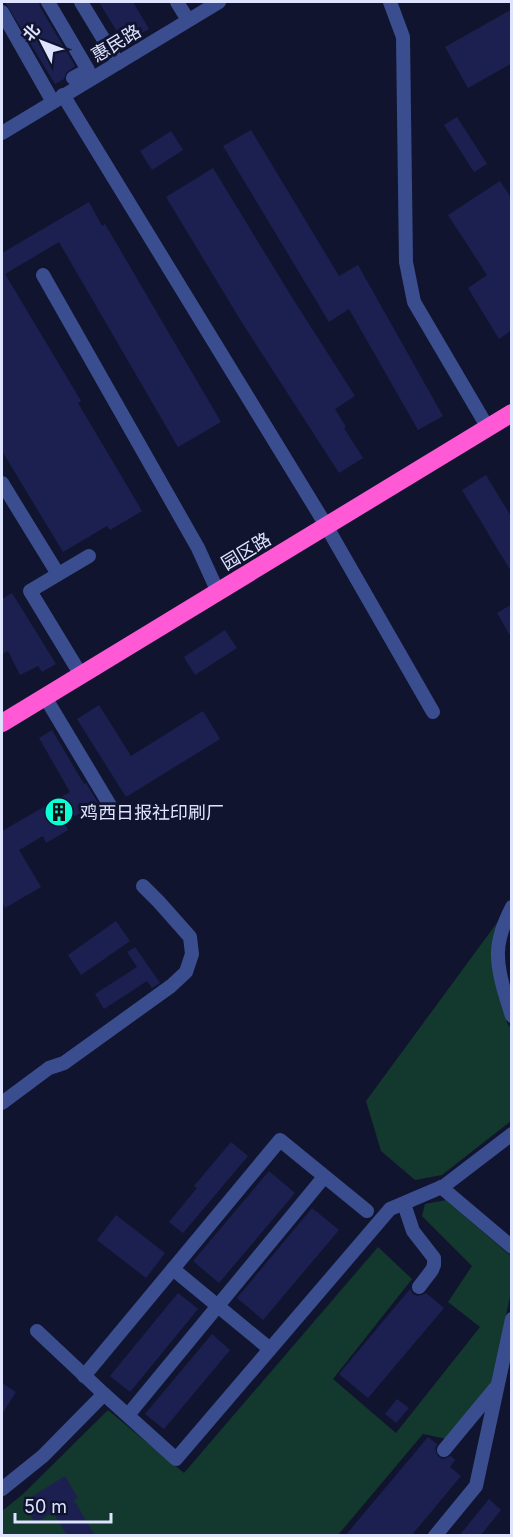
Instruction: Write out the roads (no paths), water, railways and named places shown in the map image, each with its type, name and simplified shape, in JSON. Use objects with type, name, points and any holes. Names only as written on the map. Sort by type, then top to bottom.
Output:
[{"type":"highway","name":"园区路","points":[[2,723],[512,413]]},
{"type":"street","points":[[48,2],[88,70],[55,97]]},
{"type":"street","points":[[81,2],[118,63]]},
{"type":"street","points":[[177,2],[188,20]]},
{"type":"street","name":"惠民路","points":[[2,133],[55,97],[118,63],[219,2]]},
{"type":"street","points":[[390,2],[403,37],[406,262],[414,302],[488,428]]},
{"type":"street","points":[[2,12],[327,527],[433,712]]},
{"type":"street","points":[[43,275],[198,548],[218,592]]},
{"type":"street","points":[[2,483],[57,574]]},
{"type":"street","points":[[81,675],[30,591],[89,556]]},
{"type":"street","points":[[45,697],[111,807]]},
{"type":"street","points":[[2,1103],[49,1068],[64,1063],[74,1056],[171,986],[186,972],[192,954],[190,937],[143,886]]},
{"type":"street","points":[[510,1008],[497,956],[499,939],[512,908]]},
{"type":"street","points":[[37,1331],[176,1459],[390,1209],[441,1187],[512,1134]]},
{"type":"street","points":[[84,1376],[280,1140],[367,1211]]},
{"type":"street","points":[[128,1415],[324,1177]]},
{"type":"street","points":[[441,1187],[512,1247]]},
{"type":"street","points":[[404,1204],[413,1231],[434,1258],[432,1270],[420,1287]]},
{"type":"street","points":[[173,1269],[270,1349]]},
{"type":"street","points":[[435,1536],[476,1486],[498,1384],[508,1356],[512,1319]]},
{"type":"street","points":[[444,1450],[498,1384]]},
{"type":"street","points":[[2,1489],[43,1456],[104,1394]]},
{"type":"place","name":"鸡西日报社印刷厂","points":[[59,812]]}]
